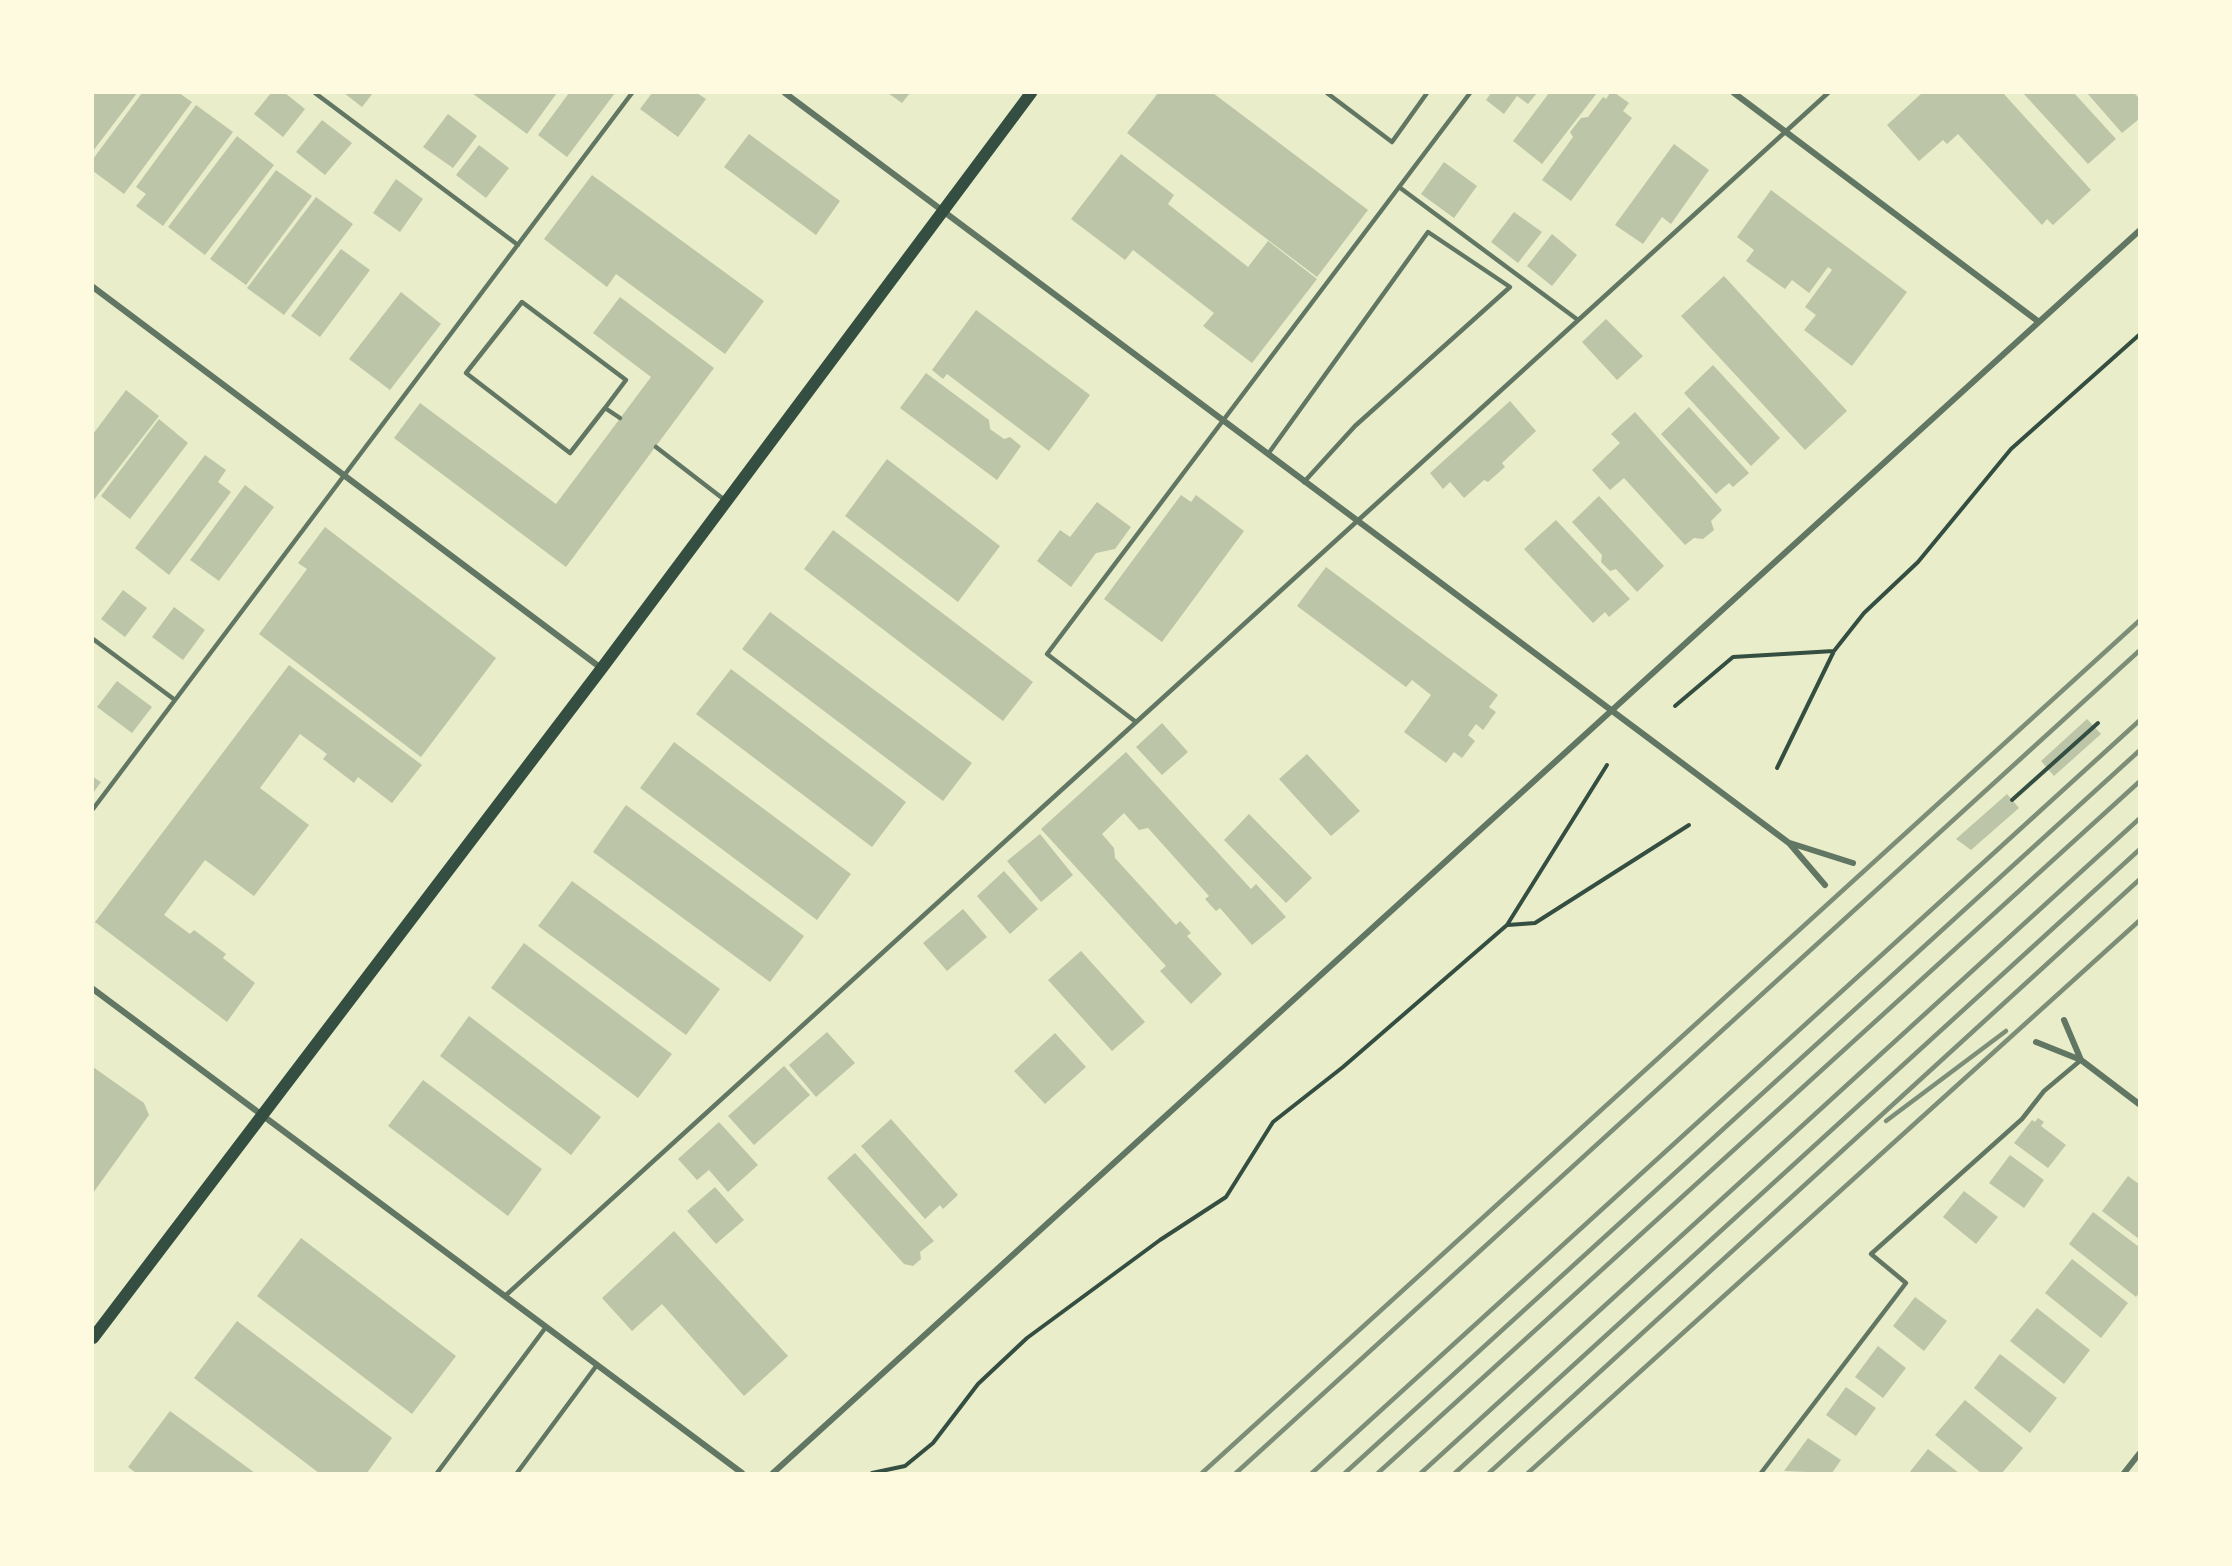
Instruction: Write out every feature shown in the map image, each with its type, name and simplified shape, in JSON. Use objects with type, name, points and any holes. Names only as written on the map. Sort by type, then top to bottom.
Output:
[{"type":"main road","points":[[93,1338],[602,668],[1031,93]]},
{"type":"street","points":[[785,93],[1789,843],[1825,885]]},
{"type":"street","points":[[1734,93],[2039,322]]},
{"type":"street","points":[[773,1473],[2139,231]]},
{"type":"street","points":[[93,287],[602,668]]},
{"type":"street","points":[[1789,843],[1853,863]]},
{"type":"street","points":[[93,989],[742,1473]]},
{"type":"street","points":[[2064,1020],[2081,1060]]},
{"type":"street","points":[[2036,1042],[2081,1060],[2139,1104]]},
{"type":"street","points":[[2124,1473],[2139,1454]]},
{"type":"lane","points":[[315,93],[518,245]]},
{"type":"lane","points":[[93,809],[632,93]]},
{"type":"lane","points":[[1327,93],[1392,142],[1427,93]]},
{"type":"lane","points":[[1136,722],[1047,654],[1470,93]]},
{"type":"lane","points":[[505,1296],[1828,93]]},
{"type":"lane","points":[[1399,188],[1578,320]]},
{"type":"lane","points":[[1268,454],[1428,232],[1510,287],[1355,426],[1304,482]]},
{"type":"lane","points":[[522,302],[626,380],[605,408],[570,453],[466,374],[522,302]]},
{"type":"lane","points":[[605,408],[620,418]]},
{"type":"lane","points":[[656,447],[726,501]]},
{"type":"lane","points":[[93,639],[175,700]]},
{"type":"lane","points":[[1761,1473],[1906,1283],[1870,1254],[2022,1119],[2044,1091],[2081,1060]]},
{"type":"lane","points":[[437,1473],[546,1327]]},
{"type":"lane","points":[[517,1473],[597,1365]]},
{"type":"path","points":[[1777,768],[1834,651],[1864,613],[1918,562],[2011,449],[2139,335]]},
{"type":"path","points":[[1675,706],[1733,657],[1834,651]]},
{"type":"path","points":[[2012,800],[2098,723]]},
{"type":"path","points":[[872,1473],[905,1466],[933,1443],[978,1384],[1027,1338],[1160,1240],[1226,1197],[1273,1122],[1343,1066],[1507,925],[1607,765]]},
{"type":"path","points":[[1507,925],[1534,923],[1689,825]]},
{"type":"building","points":[[93,93],[137,93],[93,151]]},
{"type":"building","points":[[142,93],[179,93],[192,102],[124,194],[93,171],[93,159]]},
{"type":"building","points":[[271,93],[285,93],[305,109],[283,137],[254,114]]},
{"type":"building","points":[[344,93],[373,93],[362,107]]},
{"type":"building","points":[[472,93],[557,93],[527,134]]},
{"type":"building","points":[[569,93],[615,93],[567,157],[538,135]]},
{"type":"building","points":[[652,93],[697,93],[706,99],[678,137],[640,109]]},
{"type":"building","points":[[888,93],[910,93],[902,103]]},
{"type":"building","points":[[1158,93],[1213,93],[1368,210],[1317,277],[1127,133]]},
{"type":"building","points":[[1491,93],[1537,93],[1528,104],[1517,96],[1504,114],[1486,100]]},
{"type":"building","points":[[1549,93],[1597,93],[1542,164],[1513,141]]},
{"type":"building","points":[[1610,93],[1615,93],[1629,103],[1623,111],[1632,118],[1571,201],[1542,180],[1573,137],[1570,132],[1581,118],[1588,117],[1603,97],[1606,99]]},
{"type":"building","points":[[1922,93],[2003,93],[2091,190],[2053,225],[2047,219],[2042,225],[1958,134],[1947,144],[1943,140],[1919,161],[1887,125]]},
{"type":"building","points":[[2023,93],[2074,93],[2116,139],[2088,164]]},
{"type":"building","points":[[2087,93],[2134,93],[2139,98],[2139,119],[2122,133]]},
{"type":"building","points":[[196,105],[233,132],[163,226],[136,206],[146,194],[136,187]]},
{"type":"building","points":[[448,114],[477,136],[453,168],[423,147]]},
{"type":"building","points":[[322,120],[352,143],[325,175],[296,152]]},
{"type":"building","points":[[749,134],[840,201],[816,235],[724,167]]},
{"type":"building","points":[[237,136],[274,165],[205,255],[168,227]]},
{"type":"building","points":[[1674,144],[1709,170],[1671,224],[1662,217],[1643,244],[1615,225]]},
{"type":"building","points":[[479,145],[509,168],[486,198],[456,175]]},
{"type":"building","points":[[1121,154],[1174,195],[1168,204],[1248,267],[1268,241],[1317,279],[1252,363],[1203,326],[1214,313],[1133,250],[1125,260],[1071,219]]},
{"type":"building","points":[[1444,162],[1477,186],[1454,218],[1421,194]]},
{"type":"building","points":[[276,170],[312,196],[246,285],[210,259]]},
{"type":"building","points":[[592,175],[764,301],[725,354],[616,274],[607,287],[544,239]]},
{"type":"building","points":[[396,179],[423,199],[400,232],[373,213]]},
{"type":"building","points":[[1771,190],[1907,292],[1852,366],[1804,330],[1816,315],[1805,307],[1832,270],[1828,267],[1809,293],[1792,280],[1785,289],[1746,261],[1754,250],[1737,237]]},
{"type":"building","points":[[316,197],[353,224],[284,315],[247,288]]},
{"type":"building","points":[[1514,212],[1542,232],[1518,263],[1491,242]]},
{"type":"building","points":[[1552,234],[1577,255],[1552,286],[1527,266]]},
{"type":"building","points":[[341,249],[370,270],[320,337],[291,316]]},
{"type":"building","points":[[1724,276],[1847,411],[1805,450],[1681,316]]},
{"type":"building","points":[[401,292],[441,324],[390,390],[349,359]]},
{"type":"building","points":[[620,297],[714,368],[566,567],[394,438],[420,403],[556,504],[651,377],[593,333]]},
{"type":"building","points":[[976,310],[1090,395],[1049,451],[947,374],[943,379],[932,370]]},
{"type":"building","points":[[1606,319],[1643,356],[1617,380],[1582,342]]},
{"type":"building","points":[[1713,365],[1780,438],[1751,466],[1684,393]]},
{"type":"building","points":[[926,373],[989,420],[990,429],[1004,439],[1010,437],[1021,446],[997,480],[900,408]]},
{"type":"building","points":[[126,390],[159,416],[93,501],[93,434]]},
{"type":"building","points":[[1510,401],[1536,431],[1502,463],[1505,467],[1488,482],[1484,480],[1464,498],[1450,482],[1443,489],[1430,473]]},
{"type":"building","points":[[1689,407],[1749,473],[1733,487],[1729,483],[1716,494],[1661,434]]},
{"type":"building","points":[[1635,412],[1722,510],[1711,521],[1714,530],[1703,539],[1694,538],[1685,545],[1624,478],[1610,490],[1592,470],[1620,443],[1611,434]]},
{"type":"building","points":[[159,419],[188,443],[130,519],[101,496]]},
{"type":"building","points":[[205,455],[226,470],[218,482],[231,492],[169,575],[135,548]]},
{"type":"building","points":[[887,459],[1000,546],[958,602],[845,516]]},
{"type":"building","points":[[245,485],[274,507],[219,581],[190,560]]},
{"type":"building","points":[[1181,495],[1191,502],[1196,495],[1244,531],[1162,642],[1104,599]]},
{"type":"building","points":[[1599,496],[1664,566],[1637,592],[1616,569],[1610,571],[1601,562],[1602,555],[1572,522]]},
{"type":"building","points":[[1097,502],[1131,527],[1115,549],[1096,553],[1071,587],[1037,561],[1060,530],[1070,537]]},
{"type":"building","points":[[1556,520],[1630,599],[1609,617],[1605,612],[1593,623],[1524,549]]},
{"type":"building","points":[[325,527],[496,658],[421,757],[259,634],[307,569],[298,563]]},
{"type":"building","points":[[833,530],[1033,682],[1003,721],[804,569]]},
{"type":"building","points":[[1326,567],[1498,695],[1489,707],[1496,712],[1483,730],[1476,724],[1468,735],[1475,741],[1462,758],[1454,752],[1446,763],[1404,732],[1431,695],[1412,680],[1406,687],[1297,606]]},
{"type":"building","points":[[123,590],[147,608],[125,637],[101,619]]},
{"type":"building","points":[[174,607],[205,630],[183,660],[152,637]]},
{"type":"building","points":[[770,612],[972,763],[943,801],[742,649]]},
{"type":"building","points":[[289,665],[422,765],[392,803],[358,777],[354,783],[323,759],[327,754],[300,734],[260,788],[309,825],[254,896],[205,860],[164,915],[190,934],[194,930],[226,954],[223,958],[255,983],[227,1022],[95,922]]},
{"type":"building","points":[[731,669],[906,802],[872,847],[696,714]]},
{"type":"building","points":[[117,681],[152,707],[132,733],[97,707]]},
{"type":"building","points":[[2087,719],[2101,734],[2054,776],[2041,761]]},
{"type":"building","points":[[1162,723],[1188,752],[1162,775],[1136,747]]},
{"type":"building","points":[[674,742],[851,874],[817,920],[640,788]]},
{"type":"building","points":[[1126,752],[1251,889],[1256,884],[1286,917],[1252,945],[1220,908],[1216,911],[1205,899],[1209,896],[1148,828],[1139,830],[1124,813],[1102,834],[1114,848],[1115,858],[1176,925],[1180,921],[1191,933],[1187,936],[1222,974],[1191,1004],[1160,971],[1166,966],[1041,829]]},
{"type":"building","points":[[1307,754],[1360,811],[1331,836],[1279,779]]},
{"type":"building","points":[[93,777],[101,782],[93,793]]},
{"type":"building","points":[[2007,794],[2019,808],[1971,850],[1956,839]]},
{"type":"building","points":[[626,805],[804,936],[770,982],[593,852]]},
{"type":"building","points":[[1249,814],[1312,878],[1286,903],[1224,840]]},
{"type":"building","points":[[1040,834],[1073,875],[1041,902],[1007,861]]},
{"type":"building","points":[[1004,871],[1038,909],[1010,934],[977,896]]},
{"type":"building","points":[[572,881],[720,989],[686,1035],[538,926]]},
{"type":"building","points":[[963,909],[987,937],[947,971],[923,943]]},
{"type":"building","points":[[524,943],[672,1054],[638,1098],[491,988]]},
{"type":"building","points":[[1081,951],[1145,1022],[1112,1051],[1048,980]]},
{"type":"building","points":[[469,1016],[601,1117],[571,1155],[440,1056]]},
{"type":"building","points":[[827,1032],[855,1063],[816,1097],[789,1065]]},
{"type":"building","points":[[1055,1033],[1086,1067],[1045,1104],[1014,1071]]},
{"type":"building","points":[[784,1066],[810,1095],[754,1145],[728,1116]]},
{"type":"building","points":[[93,1067],[144,1103],[149,1115],[93,1193]]},
{"type":"building","points":[[423,1080],[542,1169],[508,1216],[388,1126]]},
{"type":"building","points":[[2038,1118],[2044,1122],[2041,1126],[2066,1145],[2048,1168],[2014,1143],[2032,1120],[2035,1122]]},
{"type":"building","points":[[891,1119],[958,1195],[943,1209],[940,1205],[925,1219],[861,1146]]},
{"type":"building","points":[[719,1122],[758,1165],[728,1192],[709,1170],[697,1180],[678,1159]]},
{"type":"building","points":[[855,1153],[934,1241],[920,1252],[921,1259],[913,1266],[904,1264],[827,1178]]},
{"type":"building","points":[[2010,1155],[2044,1180],[2024,1208],[1989,1183]]},
{"type":"building","points":[[2128,1176],[2139,1184],[2139,1239],[2102,1211]]},
{"type":"building","points":[[715,1187],[744,1220],[716,1244],[687,1211]]},
{"type":"building","points":[[1964,1191],[1998,1217],[1976,1244],[1943,1217]]},
{"type":"building","points":[[2093,1212],[2139,1247],[2139,1293],[2136,1297],[2069,1244]]},
{"type":"building","points":[[674,1231],[788,1356],[744,1396],[662,1304],[632,1331],[602,1298]]},
{"type":"building","points":[[301,1238],[456,1356],[412,1414],[257,1296]]},
{"type":"building","points":[[2072,1259],[2128,1303],[2101,1338],[2045,1293]]},
{"type":"building","points":[[1915,1297],[1947,1321],[1924,1351],[1893,1326]]},
{"type":"building","points":[[2037,1308],[2090,1350],[2064,1384],[2010,1341]]},
{"type":"building","points":[[237,1321],[392,1438],[367,1473],[319,1473],[194,1378]]},
{"type":"building","points":[[1878,1346],[1906,1368],[1883,1398],[1855,1377]]},
{"type":"building","points":[[2000,1354],[2057,1398],[2030,1433],[1974,1388]]},
{"type":"building","points":[[1846,1387],[1876,1408],[1856,1436],[1826,1415]]},
{"type":"building","points":[[1965,1400],[2023,1448],[2002,1473],[1981,1473],[1935,1435]]},
{"type":"building","points":[[170,1411],[255,1473],[136,1473],[128,1467]]},
{"type":"building","points":[[1808,1438],[1841,1460],[1832,1473],[1784,1471]]},
{"type":"building","points":[[1928,1449],[1959,1473],[1909,1473]]},
{"type":"railway","points":[[1202,1473],[2139,621]]},
{"type":"railway","points":[[1236,1473],[2139,651]]},
{"type":"railway","points":[[1312,1473],[2139,721]]},
{"type":"railway","points":[[1345,1473],[2139,751]]},
{"type":"railway","points":[[1378,1473],[2139,782]]},
{"type":"railway","points":[[1421,1473],[2139,819]]},
{"type":"railway","points":[[1455,1473],[2139,850]]},
{"type":"railway","points":[[1489,1473],[2139,880]]},
{"type":"railway","points":[[1528,1473],[2139,921]]},
{"type":"railway","points":[[1886,1121],[2006,1031]]}]
